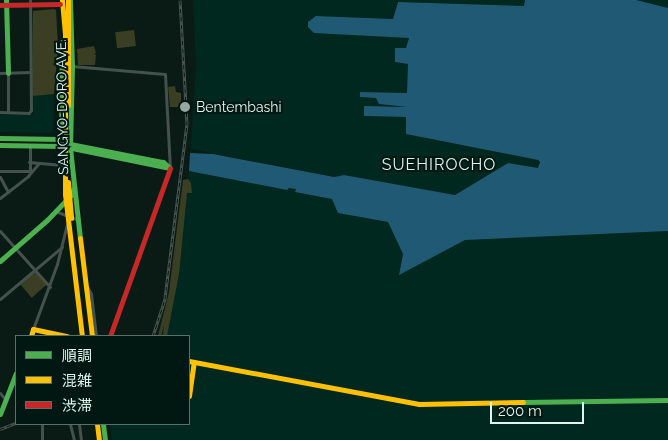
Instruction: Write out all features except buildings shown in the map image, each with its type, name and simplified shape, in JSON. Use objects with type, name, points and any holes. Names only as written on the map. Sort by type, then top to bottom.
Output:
[{"type":"main road","points":[[6,0],[8,6],[8,73]]},
{"type":"main road","points":[[69,0],[68,176],[86,335]]},
{"type":"main road","name":"SANGYO-DORO AVE.","points":[[69,0],[72,66],[70,146],[92,335]]},
{"type":"main road","points":[[0,6],[30,6],[62,1],[65,33],[64,186],[82,335]]},
{"type":"main road","name":"SANGYO-DORO AVE.","points":[[62,1],[60,140],[71,195],[78,217]]},
{"type":"main road","points":[[0,138],[60,140],[70,146]]},
{"type":"main road","points":[[1,145],[70,146],[170,168],[110,335]]},
{"type":"main road","points":[[54,211],[64,194],[68,178]]},
{"type":"main road","points":[[0,261],[71,195],[74,188]]},
{"type":"main road","points":[[31,335],[33,329],[62,335]]},
{"type":"main road","points":[[190,379],[191,362],[419,404],[668,400]]},
{"type":"main road","points":[[0,414],[15,376]]},
{"type":"main road","points":[[93,425],[95,440]]},
{"type":"main road","points":[[97,425],[99,440]]},
{"type":"main road","points":[[103,425],[105,440]]},
{"type":"street","points":[[0,112],[29,112],[31,110],[30,0]]},
{"type":"street","points":[[62,65],[166,74],[170,168]]},
{"type":"street","points":[[0,73],[31,72]]},
{"type":"street","points":[[8,73],[8,112]]},
{"type":"street","points":[[30,145],[30,172]]},
{"type":"street","points":[[29,162],[65,165]]},
{"type":"street","points":[[0,198],[39,162]]},
{"type":"street","points":[[0,171],[30,172]]},
{"type":"street","points":[[0,177],[8,192]]},
{"type":"street","points":[[54,211],[78,217]]},
{"type":"street","points":[[33,329],[50,287],[62,247],[68,216]]},
{"type":"street","points":[[0,231],[50,287]]},
{"type":"street","points":[[0,298],[62,247]]},
{"type":"street","points":[[85,283],[90,294],[96,335]]},
{"type":"street","points":[[0,392],[6,399]]},
{"type":"street","points":[[42,425],[42,440]]},
{"type":"street","points":[[70,425],[74,440]]},
{"type":"street","points":[[79,425],[81,440]]},
{"type":"shaded area","points":[[193,0],[525,0],[525,6],[398,2],[393,19],[316,16],[393,37],[409,38],[406,48],[395,49],[395,62],[408,64],[407,93],[361,92],[360,97],[377,98],[379,104],[407,107],[364,106],[364,116],[406,117],[406,134],[538,160],[539,167],[508,163],[455,195],[344,175],[334,177],[191,149],[196,63]]},
{"type":"shaded area","points":[[636,0],[668,0],[668,8],[636,2]]},
{"type":"shaded area","points":[[56,10],[58,46],[54,94],[34,96],[32,95],[33,11]]},
{"type":"shaded area","points":[[134,30],[136,46],[117,48],[115,32]]},
{"type":"shaded area","points":[[94,46],[96,53],[94,54],[96,55],[95,65],[78,65],[77,49]]},
{"type":"shaded area","points":[[175,86],[176,92],[181,93],[181,107],[170,107],[168,87]]},
{"type":"shaded area","points":[[54,94],[53,131],[50,133],[0,132],[0,114],[33,115],[33,96]]},
{"type":"shaded area","points":[[189,171],[296,189],[296,192],[333,199],[339,213],[388,222],[403,254],[399,274],[464,239],[668,230],[668,440],[112,440],[110,425],[190,425],[190,335],[158,335],[170,296]]},
{"type":"shaded area","points":[[188,179],[191,183],[192,193],[187,193],[179,274],[167,335],[163,335],[164,325],[161,335],[158,335],[169,292],[183,180]]},
{"type":"shaded area","points":[[35,271],[47,285],[32,298],[20,284]]},
{"type":"water","points":[[525,0],[636,0],[668,8],[668,231],[465,240],[399,275],[403,254],[388,222],[338,213],[332,199],[295,192],[296,189],[289,188],[287,190],[189,171],[190,153],[213,154],[334,177],[344,175],[455,195],[508,163],[538,168],[540,162],[538,160],[406,134],[406,117],[364,116],[364,106],[407,107],[379,104],[376,98],[360,97],[360,92],[407,93],[408,64],[395,62],[395,48],[406,48],[409,38],[314,33],[308,27],[308,22],[316,16],[393,19],[398,2],[524,6]]},
{"type":"railway","points":[[153,335],[165,298],[187,124],[180,0]]},
{"type":"railway","points":[[0,429],[15,423]]},
{"type":"traffic: fast","points":[[6,0],[8,73]]},
{"type":"traffic: fast","points":[[70,0],[72,66],[70,148],[80,238]]},
{"type":"traffic: fast","points":[[62,42],[61,139],[63,156]]},
{"type":"traffic: fast","points":[[0,138],[61,139],[70,144],[163,162],[170,168]]},
{"type":"traffic: fast","points":[[0,145],[62,146],[169,168]]},
{"type":"traffic: fast","points":[[0,261],[47,220],[71,195],[74,188]]},
{"type":"traffic: fast","points":[[0,414],[15,376]]},
{"type":"traffic: fast","points":[[523,402],[668,400]]},
{"type":"traffic: fast","points":[[103,425],[105,440]]},
{"type":"traffic: slow","points":[[62,0],[65,33],[65,194],[82,335]]},
{"type":"traffic: slow","points":[[68,0],[68,105]]},
{"type":"traffic: slow","points":[[68,182],[71,218]]},
{"type":"traffic: slow","points":[[80,238],[92,335]]},
{"type":"traffic: slow","points":[[31,335],[33,329],[62,335]]},
{"type":"traffic: slow","points":[[190,361],[419,404],[523,402]]},
{"type":"traffic: slow","points":[[190,389],[194,362]]},
{"type":"traffic: slow","points":[[97,425],[99,440]]},
{"type":"traffic: jam","points":[[0,5],[60,4]]},
{"type":"traffic: jam","points":[[110,335],[170,168]]},
{"type":"place","name":"Bentembashi","points":[[185,107]]},
{"type":"district","name":"SUEHIROCHO","points":[[439,165]]}]
